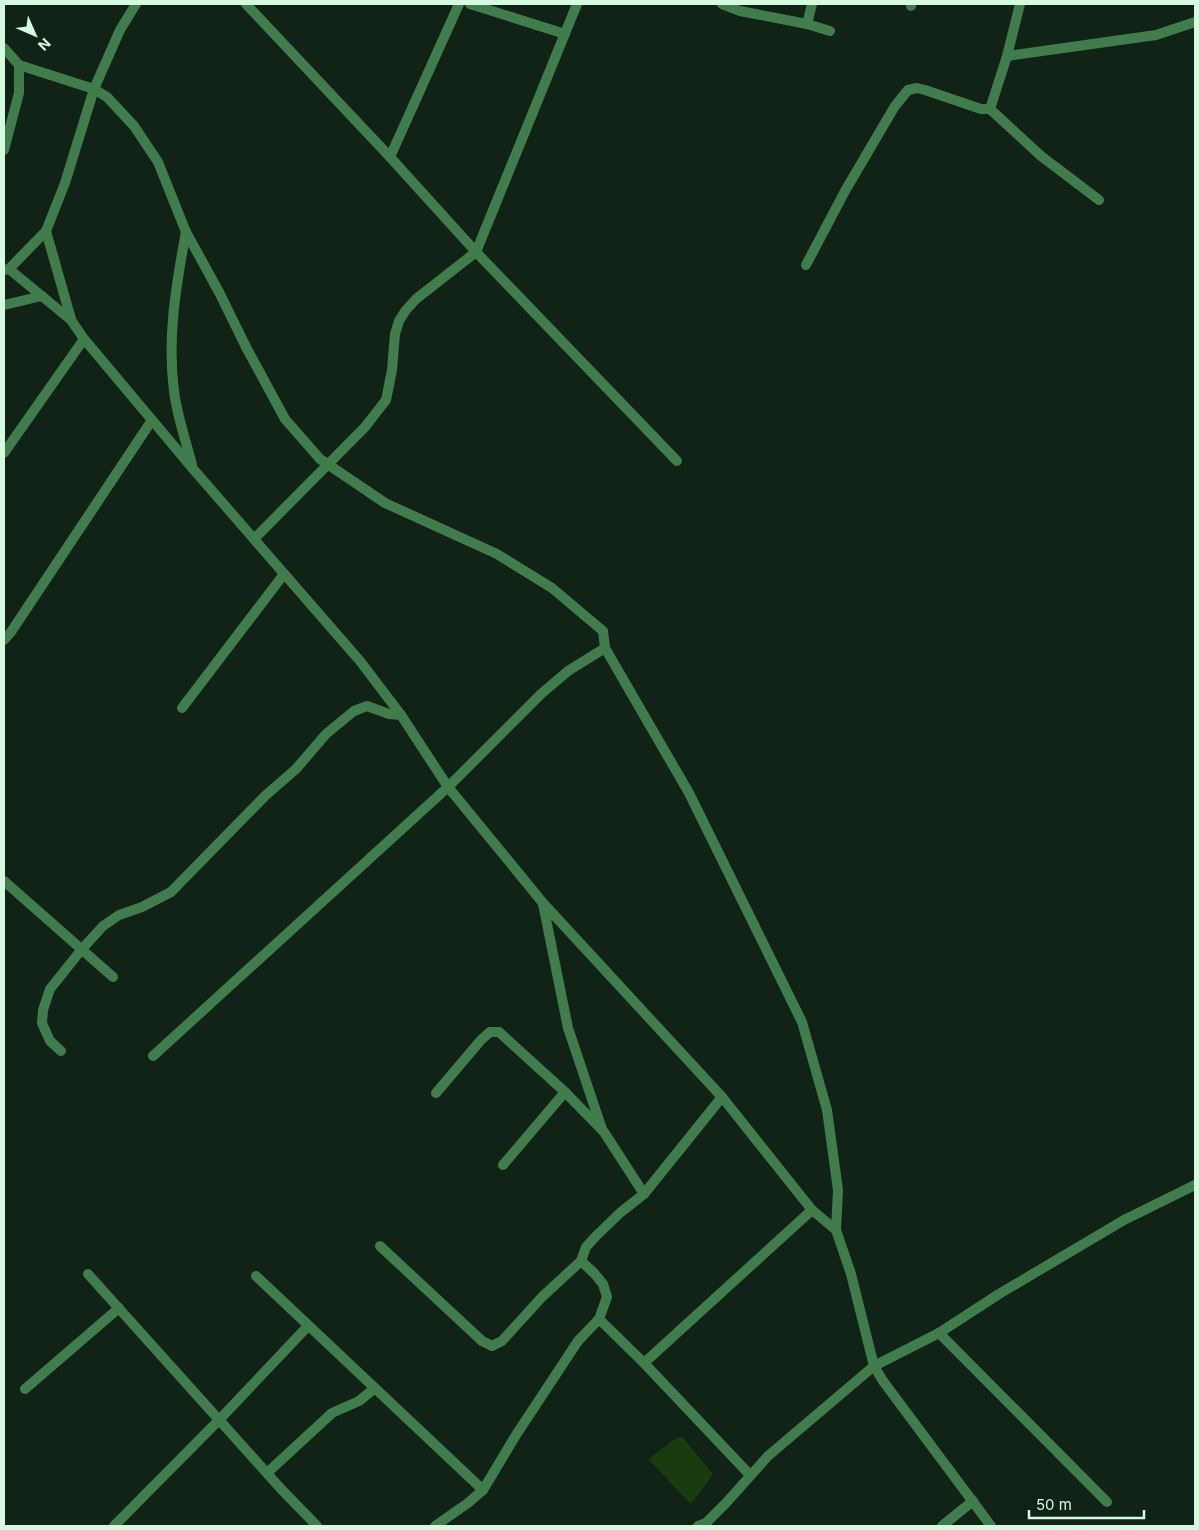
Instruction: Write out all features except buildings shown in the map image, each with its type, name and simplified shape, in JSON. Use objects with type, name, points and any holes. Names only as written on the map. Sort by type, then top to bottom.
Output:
[{"type":"street","points":[[136,4],[120,30],[94,89],[65,183],[46,231],[6,269],[71,320],[84,339],[194,470],[360,661],[401,715],[448,787],[543,903],[722,1097],[812,1210],[836,1230]]},
{"type":"street","points":[[246,4],[390,157],[476,252],[677,461]]},
{"type":"street","points":[[390,157],[460,4]]},
{"type":"street","points":[[470,4],[565,34]]},
{"type":"street","points":[[254,539],[365,427],[386,400],[392,370],[395,334],[399,321],[406,310],[476,252],[577,4]]},
{"type":"street","points":[[722,4],[740,11],[807,24],[830,31]]},
{"type":"street","points":[[807,24],[812,4]]},
{"type":"street","points":[[990,109],[1007,56],[1020,4]]},
{"type":"street","points":[[1007,56],[1156,35],[1195,22]]},
{"type":"street","points":[[4,48],[19,65],[94,89],[107,97],[134,126],[158,162],[186,232],[285,419],[320,459],[385,503],[497,554],[552,588],[602,631],[605,648],[689,793],[802,1022],[827,1110],[838,1190],[836,1230],[851,1274],[874,1366],[883,1381],[992,1526]]},
{"type":"street","points":[[4,150],[19,93],[19,65]]},
{"type":"street","points":[[806,265],[845,191],[895,106],[908,90],[917,88],[981,109],[990,109],[1041,156],[1100,200]]},
{"type":"street","points":[[46,231],[71,320]]},
{"type":"street","points":[[186,232],[171,336],[174,392],[194,470]]},
{"type":"street","points":[[4,305],[42,296]]},
{"type":"street","points":[[4,453],[84,339]]},
{"type":"street","points":[[4,640],[152,420]]},
{"type":"street","points":[[182,708],[284,574]]},
{"type":"street","points":[[153,1056],[448,787],[541,694],[568,671],[605,648]]},
{"type":"street","points":[[61,1051],[50,1041],[42,1023],[43,1010],[50,989],[103,926],[120,915],[142,907],[171,892],[266,794],[296,769],[326,734],[354,711],[367,706],[389,714],[401,715]]},
{"type":"street","points":[[4,880],[113,977]]},
{"type":"street","points":[[543,903],[568,1028],[604,1132]]},
{"type":"street","points":[[436,1093],[480,1040],[490,1032],[499,1032],[565,1092],[604,1132],[644,1194]]},
{"type":"street","points":[[503,1165],[565,1092]]},
{"type":"street","points":[[380,1246],[482,1340],[492,1346],[502,1340],[542,1297],[581,1261],[586,1247],[596,1236],[621,1212],[644,1194],[722,1097]]},
{"type":"street","points":[[704,1525],[768,1456],[874,1366],[939,1333],[999,1294],[1124,1220],[1195,1185]]},
{"type":"street","points":[[644,1363],[812,1210]]},
{"type":"street","points":[[435,1526],[483,1490],[516,1435],[578,1341],[598,1319],[608,1297],[604,1284],[581,1261]]},
{"type":"street","points":[[88,1274],[317,1526]]},
{"type":"street","points":[[256,1276],[483,1490]]},
{"type":"street","points":[[26,1390],[118,1308]]},
{"type":"street","points":[[598,1319],[644,1363],[750,1475]]},
{"type":"street","points":[[114,1526],[220,1419],[308,1326]]},
{"type":"street","points":[[939,1333],[1107,1502]]},
{"type":"street","points":[[267,1473],[332,1413],[359,1401],[374,1388]]},
{"type":"street","points":[[942,1526],[973,1501]]},
{"type":"shaded area","points":[[681,1437],[713,1474],[692,1503],[649,1460],[676,1438]]}]
